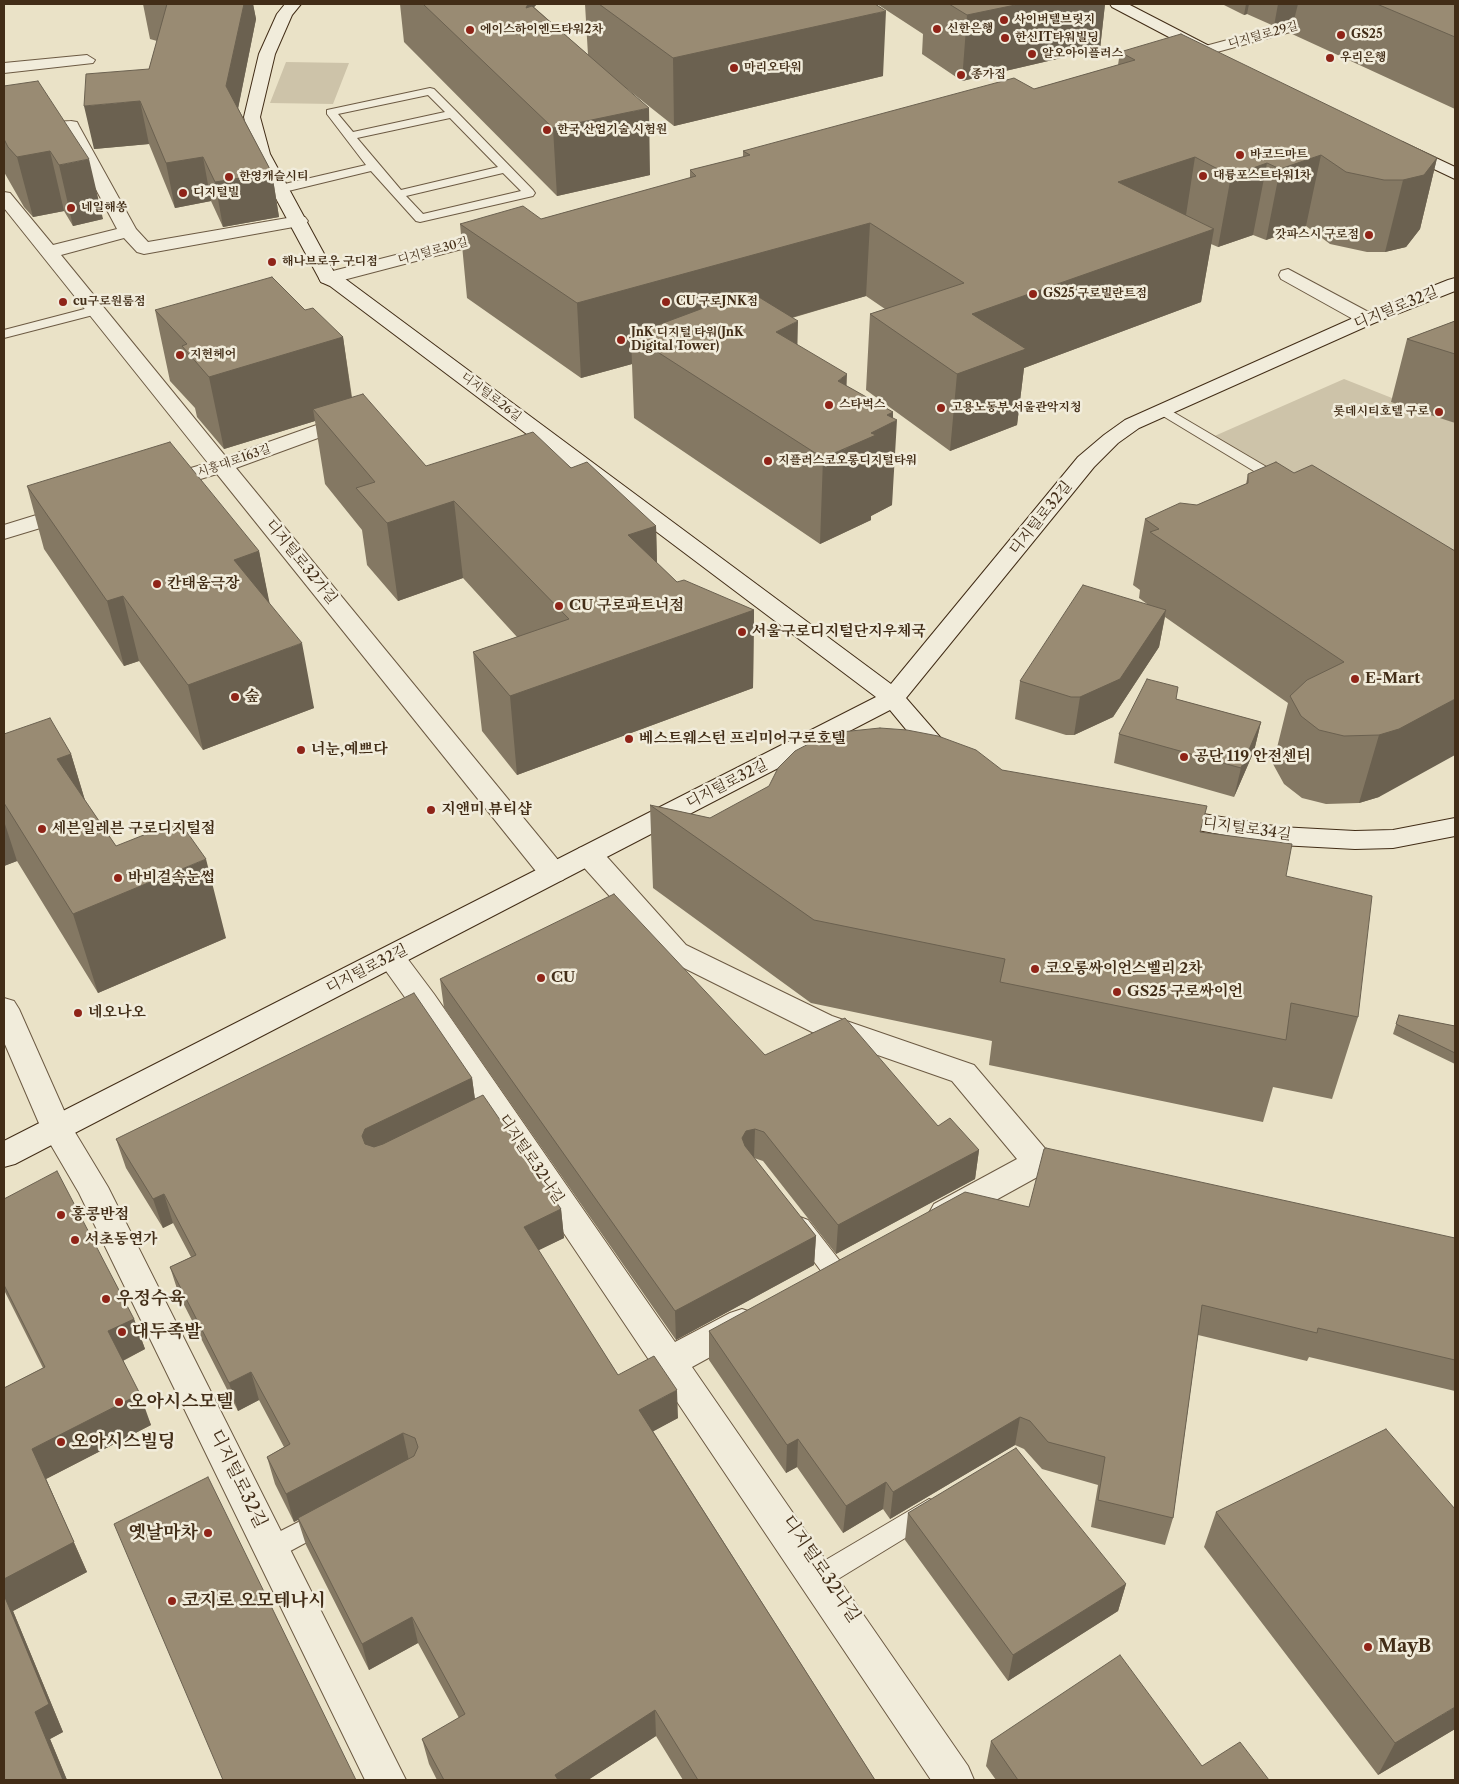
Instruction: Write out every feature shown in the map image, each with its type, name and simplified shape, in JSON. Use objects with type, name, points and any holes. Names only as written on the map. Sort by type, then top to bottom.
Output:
[{"type":"street","points":[[293,4],[285,14],[268,54],[252,117],[261,154],[328,278]]},
{"type":"street","points":[[1117,4],[1224,60]]},
{"type":"street","name":"디지털로29길","points":[[1206,51],[1377,4]]},
{"type":"street","points":[[1159,63],[1206,51]]},
{"type":"street","points":[[4,68],[87,60]]},
{"type":"street","points":[[4,130],[71,126],[128,232],[144,248],[298,221]]},
{"type":"street","points":[[1384,139],[1455,174]]},
{"type":"street","name":"디지털로32가길","points":[[4,196],[553,873]]},
{"type":"street","name":"디지털로30길","points":[[328,278],[510,231]]},
{"type":"street","points":[[49,252],[128,232]]},
{"type":"street","points":[[1288,275],[1367,319]]},
{"type":"street","name":"디지털로26길","points":[[328,278],[337,282],[893,698]]},
{"type":"street","name":"디지털로32길","points":[[4,1155],[893,698],[1086,462],[1111,439],[1132,424],[1367,319],[1452,288]]},
{"type":"street","name":"시흥대로163길","points":[[137,491],[223,465],[375,410]]},
{"type":"street","points":[[4,532],[90,506]]},
{"type":"street","points":[[893,698],[937,750],[973,766]]},
{"type":"street","name":"디지털로34길","points":[[1148,814],[1280,836],[1355,840],[1393,839],[1455,827]]},
{"type":"street","points":[[589,855],[676,952],[822,1024],[962,1074],[1038,1162],[1106,1177]]},
{"type":"street","name":"디지털로32나길","points":[[394,955],[417,991],[487,1113],[673,1360],[820,1576],[954,1780]]},
{"type":"street","points":[[4,1009],[56,1128]]},
{"type":"street","name":"디지털로32길","points":[[56,1128],[92,1187],[386,1780]]},
{"type":"street","points":[[920,1226],[1038,1162]]},
{"type":"street","points":[[673,1360],[769,1308]]},
{"type":"lane","points":[[430,91],[453,114],[529,193],[420,218],[374,167],[331,112],[430,91]]},
{"type":"lane","points":[[351,136],[453,114]]},
{"type":"lane","points":[[280,189],[374,167]]},
{"type":"lane","points":[[398,194],[506,169]]},
{"type":"lane","points":[[4,334],[96,310]]},
{"type":"lane","points":[[1163,410],[1294,489]]},
{"type":"lane","name":"디지털로32나길","points":[[394,955],[673,1360]]},
{"type":"lane","points":[[789,1212],[836,1272]]},
{"type":"lane","points":[[820,1576],[948,1498]]},
{"type":"lane","points":[[272,1548],[341,1511]]},
{"type":"lane","name":"디지털로32나길","points":[[820,1576],[965,1780]]},
{"type":"shaded area","points":[[286,62],[349,63],[333,104],[270,103]]},
{"type":"shaded area","points":[[1344,379],[1455,423],[1455,568],[1210,438]]},
{"type":"building","points":[[167,4],[244,4],[226,86],[272,173],[215,182],[203,157],[166,163],[140,101],[84,106],[86,74],[149,69]]},
{"type":"building","points":[[423,4],[528,4],[526,8],[532,6],[649,108],[553,128]]},
{"type":"building","points":[[599,4],[875,4],[886,11],[673,58]]},
{"type":"building","points":[[949,4],[1020,4],[967,15]]},
{"type":"building","points":[[1377,4],[1455,4],[1455,37]]},
{"type":"building","points":[[1181,34],[1437,158],[1424,175],[1403,180],[1384,180],[1346,172],[1321,155],[1280,169],[1267,163],[1231,176],[1195,157],[1118,182],[1214,229],[972,314],[1026,349],[957,374],[870,314],[964,283],[870,223],[577,303],[460,224],[523,206],[541,219],[696,176],[690,170],[750,155],[743,151],[1014,78],[1034,89],[1135,60],[1120,52]]},
{"type":"building","points":[[38,81],[89,159],[59,165],[50,151],[17,157],[8,147],[4,139],[4,86]]},
{"type":"building","points":[[272,277],[305,310],[313,308],[343,337],[209,377],[182,346],[187,344],[155,310]]},
{"type":"building","points":[[749,291],[798,321],[776,332],[847,374],[838,381],[893,412],[887,415],[897,420],[871,433],[876,435],[823,458],[631,335]]},
{"type":"building","points":[[1455,321],[1455,354],[1407,339]]},
{"type":"building","points":[[363,394],[426,466],[533,432],[571,468],[587,462],[656,526],[628,535],[677,582],[684,580],[754,610],[510,696],[473,652],[569,619],[454,501],[387,523],[356,488],[375,482],[313,409]]},
{"type":"building","points":[[170,442],[259,551],[234,560],[302,643],[188,685],[123,596],[107,601],[27,486]]},
{"type":"building","points":[[1276,462],[1294,473],[1312,465],[1455,551],[1455,699],[1399,729],[1379,735],[1344,736],[1319,730],[1301,716],[1290,696],[1307,680],[1344,662],[1150,532],[1159,529],[1145,519],[1180,503],[1197,505],[1248,483],[1248,474]]},
{"type":"building","points":[[1083,585],[1166,610],[1120,679],[1080,697],[1071,697],[1020,681]]},
{"type":"building","points":[[1147,679],[1178,687],[1176,699],[1261,722],[1241,768],[1119,734]]},
{"type":"building","points":[[50,718],[71,754],[57,759],[116,846],[179,821],[206,859],[73,914],[4,803],[4,734]]},
{"type":"building","points":[[880,728],[907,730],[938,736],[976,750],[1002,770],[1207,806],[1200,832],[1292,844],[1286,876],[1372,896],[1358,1017],[1291,1003],[1286,1040],[1000,982],[1005,959],[814,920],[650,805],[710,818],[769,786],[778,768],[795,751],[814,741],[841,732]]},
{"type":"building","points":[[614,894],[765,1055],[845,1018],[938,1126],[950,1118],[979,1150],[838,1225],[764,1132],[755,1129],[746,1131],[742,1138],[745,1146],[816,1236],[675,1311],[440,979]]},
{"type":"building","points":[[414,993],[472,1078],[365,1129],[362,1136],[365,1144],[374,1147],[383,1144],[483,1095],[561,1209],[524,1227],[618,1375],[654,1356],[677,1390],[639,1410],[875,1780],[698,1780],[655,1710],[555,1775],[558,1780],[444,1780],[422,1739],[465,1714],[412,1617],[362,1644],[298,1518],[414,1456],[418,1447],[415,1438],[403,1433],[286,1494],[267,1457],[290,1444],[251,1372],[229,1383],[170,1267],[196,1255],[164,1194],[153,1199],[116,1139]]},
{"type":"building","points":[[1399,1015],[1455,1026],[1455,1053],[1396,1024]]},
{"type":"building","points":[[1044,1149],[1455,1238],[1455,1360],[1318,1328],[1317,1333],[1202,1305],[1173,1518],[1098,1500],[1105,1457],[1048,1442],[1030,1421],[1020,1417],[893,1492],[886,1482],[846,1506],[798,1439],[787,1445],[709,1331],[965,1192],[1029,1207]]},
{"type":"building","points":[[57,1171],[134,1319],[108,1331],[140,1394],[32,1449],[74,1542],[4,1579],[4,1388],[45,1367],[4,1285],[4,1199]]},
{"type":"building","name":"MayB","points":[[1386,1429],[1455,1509],[1455,1707],[1395,1743],[1216,1512]]},
{"type":"building","points":[[1016,1448],[1126,1584],[1013,1655],[908,1513]]},
{"type":"building","points":[[208,1477],[356,1780],[223,1780],[114,1524]]},
{"type":"building","points":[[4,1595],[49,1704],[35,1712],[63,1780],[4,1780]]},
{"type":"building","points":[[1120,1655],[1202,1766],[1240,1742],[1269,1780],[1018,1780],[991,1741]]},
{"type":"place","name":"사이버텔브릿지","points":[[1004,20]]},
{"type":"place","name":"신한은행","points":[[937,29]]},
{"type":"place","name":"에이스하이엔드타워2차","points":[[470,30]]},
{"type":"place","name":"GS25","points":[[1341,35]]},
{"type":"place","name":"한신IT타워빌딩","points":[[1005,38]]},
{"type":"place","name":"알오아이플러스","points":[[1032,54]]},
{"type":"place","name":"우리은행","points":[[1330,58]]},
{"type":"place","name":"마리오타워","points":[[734,68]]},
{"type":"place","name":"종가집","points":[[961,75]]},
{"type":"place","name":"한국 산업기술 시험원","points":[[547,130]]},
{"type":"place","name":"바코드마트","points":[[1240,155]]},
{"type":"place","name":"대륭포스트타워1차","points":[[1203,176]]},
{"type":"place","name":"한영캐슬시티","points":[[229,177]]},
{"type":"place","name":"디지털빌","points":[[183,193]]},
{"type":"place","name":"네일해쏭","points":[[71,208]]},
{"type":"place","name":"갓파스시 구로점","points":[[1369,235]]},
{"type":"place","name":"해나브로우 구디점","points":[[272,262]]},
{"type":"place","name":"GS25 구로빌란트점","points":[[1033,294]]},
{"type":"place","name":"cu구로원룸점","points":[[63,302]]},
{"type":"place","name":"CU 구로JNK점","points":[[666,302]]},
{"type":"place","name":"JnK 디지털 타워(JnK Digital Tower)","points":[[621,340]]},
{"type":"place","name":"지현헤어","points":[[180,355]]},
{"type":"place","name":"스타벅스","points":[[829,405]]},
{"type":"place","name":"고용노동부 서울관악지청","points":[[941,408]]},
{"type":"place","name":"롯데시티호텔 구로","points":[[1439,412]]},
{"type":"place","name":"지플러스코오롱디지털타워","points":[[768,461]]},
{"type":"place","name":"칸태움극장","points":[[157,584]]},
{"type":"place","name":"CU 구로파트너점","points":[[559,606]]},
{"type":"place","name":"서울구로디지털단지우체국","points":[[742,632]]},
{"type":"place","name":"E-Mart","points":[[1355,679]]},
{"type":"place","name":"숲","points":[[235,697]]},
{"type":"place","name":"베스트웨스턴 프리미어구로호텔","points":[[629,739]]},
{"type":"place","name":"너눈,예쁘다","points":[[301,750]]},
{"type":"place","name":"공단 119 안전센터","points":[[1184,757]]},
{"type":"place","name":"지앤미 뷰티샵","points":[[431,810]]},
{"type":"place","name":"세븐일레븐 구로디지털점","points":[[42,829]]},
{"type":"place","name":"바비걸속눈썹","points":[[118,878]]},
{"type":"place","name":"코오롱싸이언스벨리 2차","points":[[1035,969]]},
{"type":"place","name":"CU","points":[[541,978]]},
{"type":"place","name":"GS25 구로싸이언","points":[[1117,992]]},
{"type":"place","name":"네오나오","points":[[78,1013]]},
{"type":"place","name":"홍콩반점","points":[[61,1215]]},
{"type":"place","name":"서초동연가","points":[[75,1240]]},
{"type":"place","name":"우정수육","points":[[106,1299]]},
{"type":"place","name":"대두족발","points":[[122,1332]]},
{"type":"place","name":"오아시스모텔","points":[[119,1402]]},
{"type":"place","name":"오아시스빌딩","points":[[61,1442]]},
{"type":"place","name":"옛날마차","points":[[208,1533]]},
{"type":"place","name":"코지로 오모테나시","points":[[172,1601]]},
{"type":"place","name":"MayB","points":[[1368,1647]]}]
